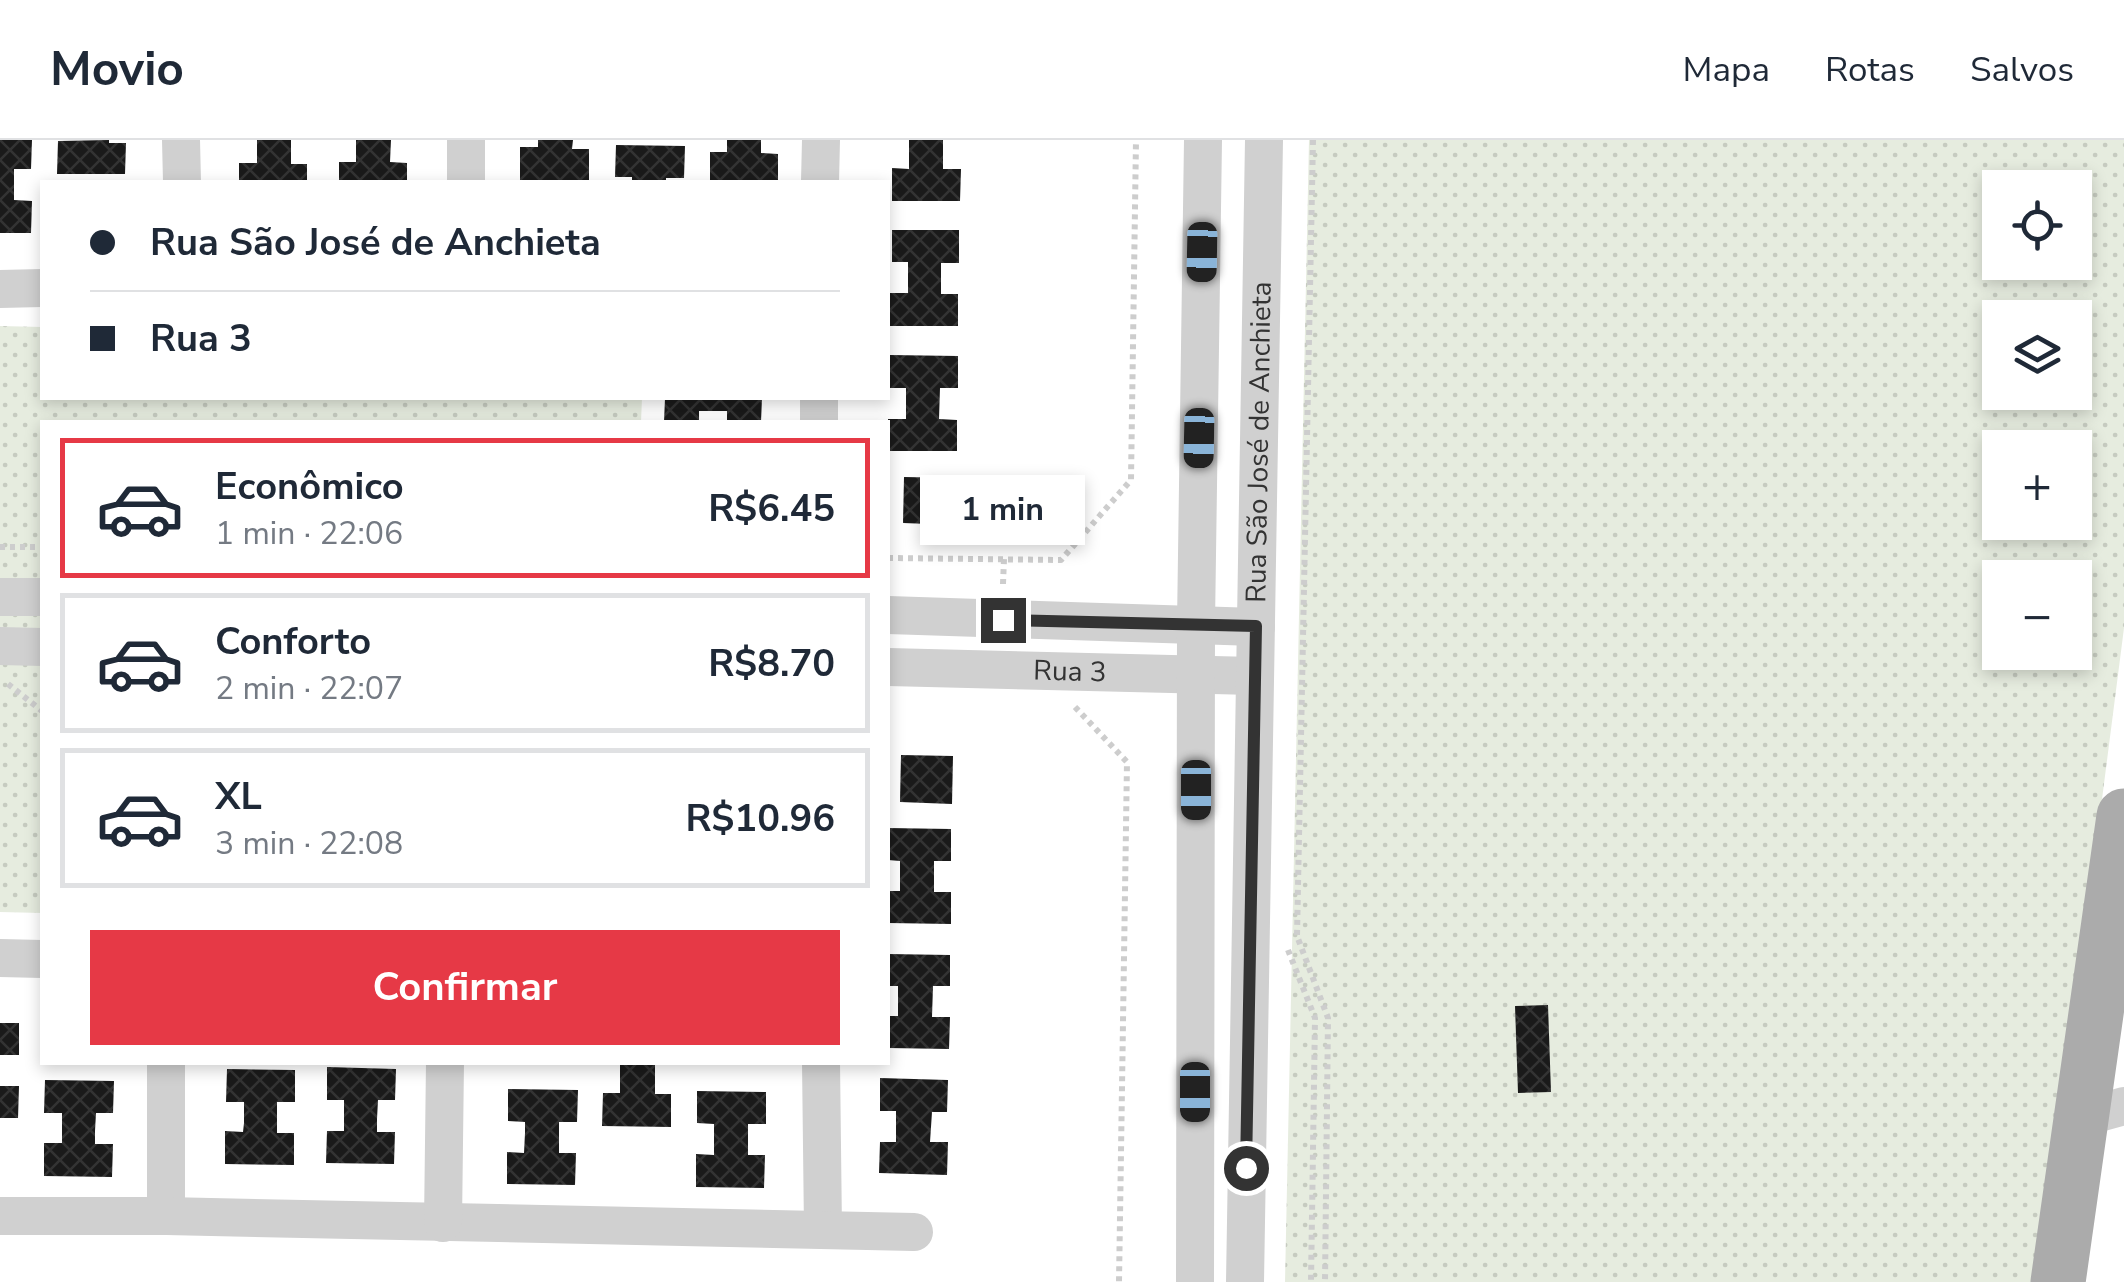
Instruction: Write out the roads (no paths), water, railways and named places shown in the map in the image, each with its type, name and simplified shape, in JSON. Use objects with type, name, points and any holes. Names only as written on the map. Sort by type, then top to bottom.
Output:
[{"type":"main road","points":[[2058,1282],[2102,1112],[2123,831]]},
{"type":"street","points":[[182,140],[182,180]]},
{"type":"street","points":[[466,140],[466,180]]},
{"type":"street","points":[[820,180],[821,140]]},
{"type":"street","points":[[1194,1282],[1196,624],[1204,140]]},
{"type":"street","name":"Rua São José de Anchieta","points":[[1245,1282],[1264,140]]},
{"type":"street","points":[[0,288],[40,288]]},
{"type":"street","points":[[0,597],[40,598]]},
{"type":"street","name":"Rua 3","points":[[890,615],[1256,626]]},
{"type":"street","points":[[0,646],[40,647]]},
{"type":"street","name":"Rua 3","points":[[890,667],[1254,676]]},
{"type":"street","points":[[0,958],[40,958]]},
{"type":"street","points":[[166,1065],[166,1216]]},
{"type":"street","points":[[444,1222],[445,1065]]},
{"type":"street","points":[[822,1065],[823,1230]]},
{"type":"street","points":[[0,1216],[914,1232]]}]
